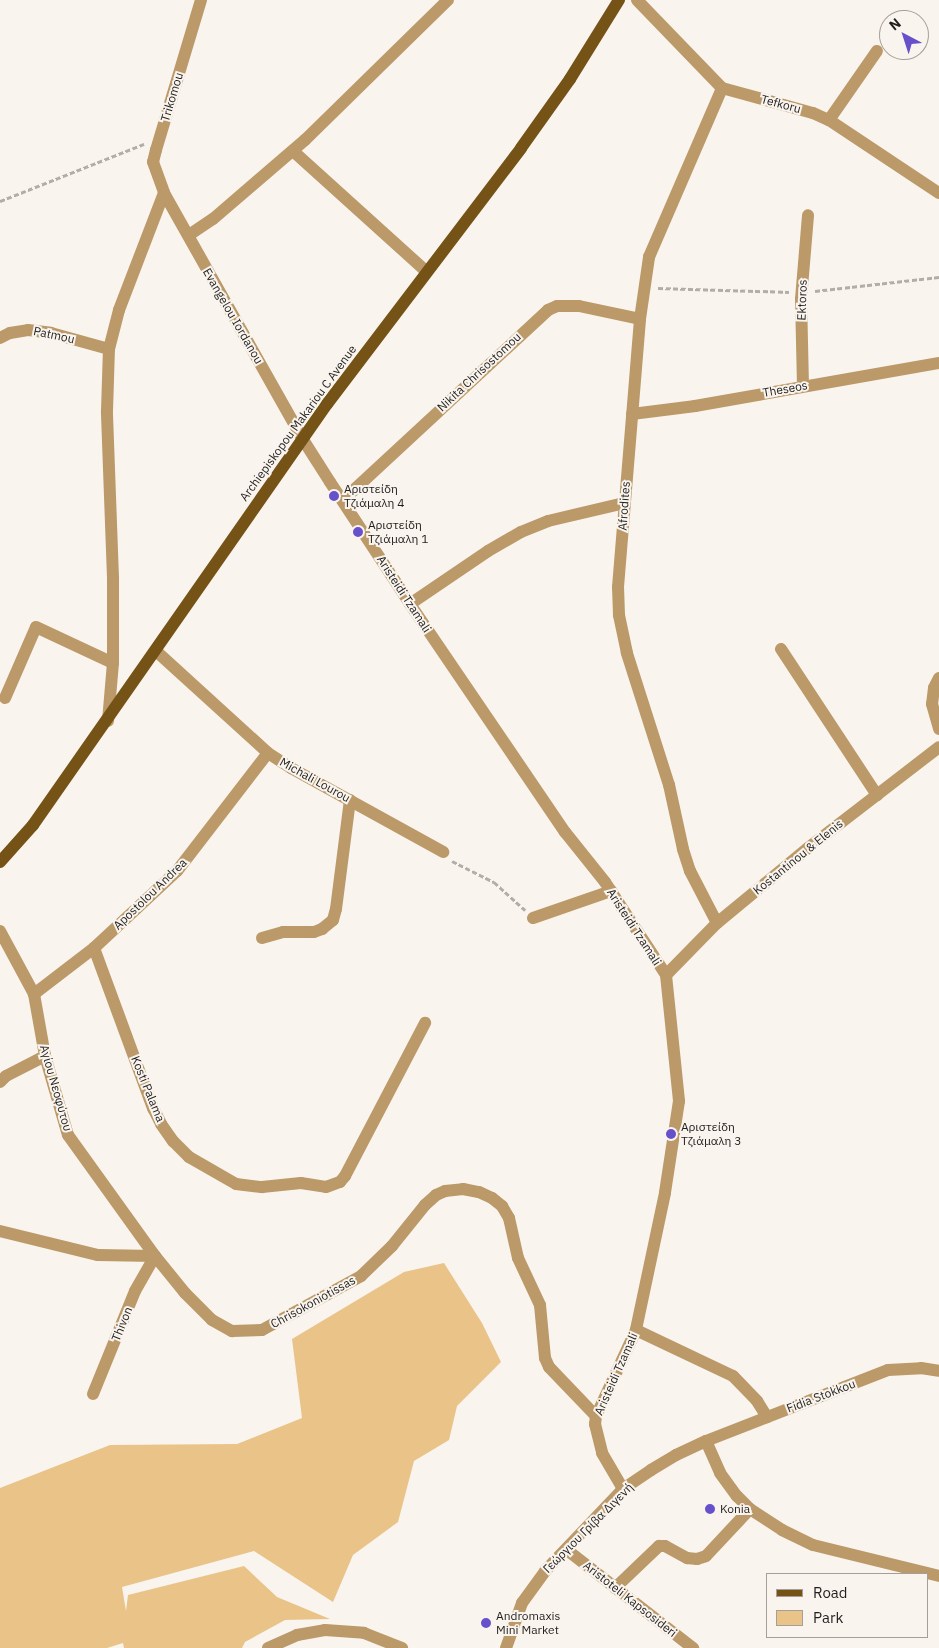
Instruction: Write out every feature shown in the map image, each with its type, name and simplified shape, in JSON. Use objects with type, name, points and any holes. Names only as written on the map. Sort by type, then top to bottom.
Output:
[{"type":"main road","name":"Archiepiskopou Makariou C Avenue","points":[[0,862],[34,825],[302,438],[426,271],[521,148],[570,80],[619,0]]},
{"type":"street","name":"Trikomou","points":[[164,193],[154,162],[159,138],[201,0]]},
{"type":"street","points":[[189,235],[213,219],[293,151],[448,0]]},
{"type":"street","points":[[637,0],[722,88]]},
{"type":"street","points":[[829,120],[877,51]]},
{"type":"street","name":"Tefkoru","points":[[722,88],[813,113],[829,120],[939,193]]},
{"type":"street","name":"Afrodites","points":[[717,923],[690,871],[669,785],[627,652],[619,615],[618,587],[640,319],[649,257],[722,88]]},
{"type":"street","points":[[293,151],[426,271]]},
{"type":"street","points":[[108,720],[113,663],[113,578],[106,411],[109,348],[119,310],[164,193]]},
{"type":"street","name":"Evangelou Iordanou","points":[[164,193],[302,438]]},
{"type":"street","name":"Ektoros","points":[[803,386],[801,299],[808,215]]},
{"type":"street","name":"Nikita Chrisostomou","points":[[343,500],[548,310],[557,306],[579,306],[640,319]]},
{"type":"street","name":"Patmou","points":[[0,338],[10,333],[28,330],[51,333],[109,348]]},
{"type":"street","name":"Theseos","points":[[632,414],[695,406],[939,363]]},
{"type":"street","name":"Aristeidi Tzamali","points":[[302,438],[410,604],[565,832],[611,891],[666,975],[679,1101],[665,1194],[636,1330],[596,1416],[597,1437],[602,1453],[623,1490]]},
{"type":"street","points":[[410,604],[488,551],[521,532],[548,521],[624,504]]},
{"type":"street","points":[[5,698],[36,627],[113,663]]},
{"type":"street","points":[[782,649],[877,795]]},
{"type":"street","name":"Michali Lourou","points":[[156,651],[268,753],[291,768],[443,852]]},
{"type":"street","points":[[939,678],[934,688],[932,704],[939,729]]},
{"type":"street","name":"Kostantinou & Elenis","points":[[666,975],[717,923],[808,848],[939,747]]},
{"type":"street","name":"Apostolou Andrea","points":[[34,994],[94,948],[178,870],[268,753]]},
{"type":"street","points":[[262,938],[283,932],[314,932],[322,930],[332,920],[336,909],[350,800]]},
{"type":"street","points":[[532,918],[611,891]]},
{"type":"street","name":"Αγίου Νεοφύτου","points":[[0,931],[34,994],[45,1056],[68,1135],[155,1256]]},
{"type":"street","name":"Kosti Palama","points":[[94,948],[153,1108],[162,1124],[173,1141],[189,1157],[236,1184],[262,1186],[301,1183],[326,1187],[340,1182],[345,1176],[425,1023]]},
{"type":"street","points":[[0,1082],[6,1076],[45,1056]]},
{"type":"street","name":"Chrisokoniotissas","points":[[155,1256],[185,1293],[212,1320],[232,1331],[262,1330],[361,1276],[392,1246],[425,1205],[436,1195],[445,1191],[463,1189],[479,1192],[492,1198],[502,1206],[509,1218],[518,1258],[540,1305],[545,1358],[549,1367],[596,1416]]},
{"type":"street","points":[[0,1232],[98,1255],[155,1256]]},
{"type":"street","name":"Thivon","points":[[93,1394],[135,1291],[155,1256]]},
{"type":"street","points":[[636,1330],[733,1376],[757,1400],[768,1417]]},
{"type":"street","name":"Fidia Stokkou","points":[[706,1441],[888,1370],[921,1368],[939,1370]]},
{"type":"street","points":[[706,1441],[720,1473],[737,1496],[750,1509],[782,1530],[813,1545],[927,1573]]},
{"type":"street","name":"Γεώργιου Γρίβα Διγενή","points":[[506,1648],[522,1603],[529,1591],[545,1571],[623,1490],[676,1455],[706,1441]]},
{"type":"street","points":[[615,1588],[659,1546],[670,1548],[688,1558],[697,1559],[706,1556],[750,1509]]},
{"type":"street","name":"Aristoteli Kapsosideri","points":[[567,1550],[693,1648]]},
{"type":"street","points":[[268,1648],[298,1635],[325,1630],[364,1633],[402,1648]]},
{"type":"path","points":[[0,201],[159,138]]},
{"type":"path","points":[[443,852],[455,864],[494,882],[532,918]]},
{"type":"green space","points":[[444,1263],[482,1323],[501,1362],[457,1406],[449,1440],[414,1461],[398,1522],[353,1555],[333,1602],[254,1551],[122,1587],[126,1611],[128,1595],[244,1566],[277,1597],[330,1619],[285,1620],[245,1642],[242,1648],[124,1648],[123,1643],[107,1648],[0,1648],[0,1488],[110,1445],[237,1444],[302,1418],[292,1339],[404,1272]]},
{"type":"place","name":"Αριστείδη Τζιάμαλη 4","points":[[334,496]]},
{"type":"place","name":"Αριστείδη Τζιάμαλη 1","points":[[358,532]]},
{"type":"place","name":"Αριστείδη Τζιάμαλη 3","points":[[671,1134]]},
{"type":"place","name":"Konia","points":[[710,1509]]},
{"type":"place","name":"Andromaxis Mini Market","points":[[486,1623]]}]
